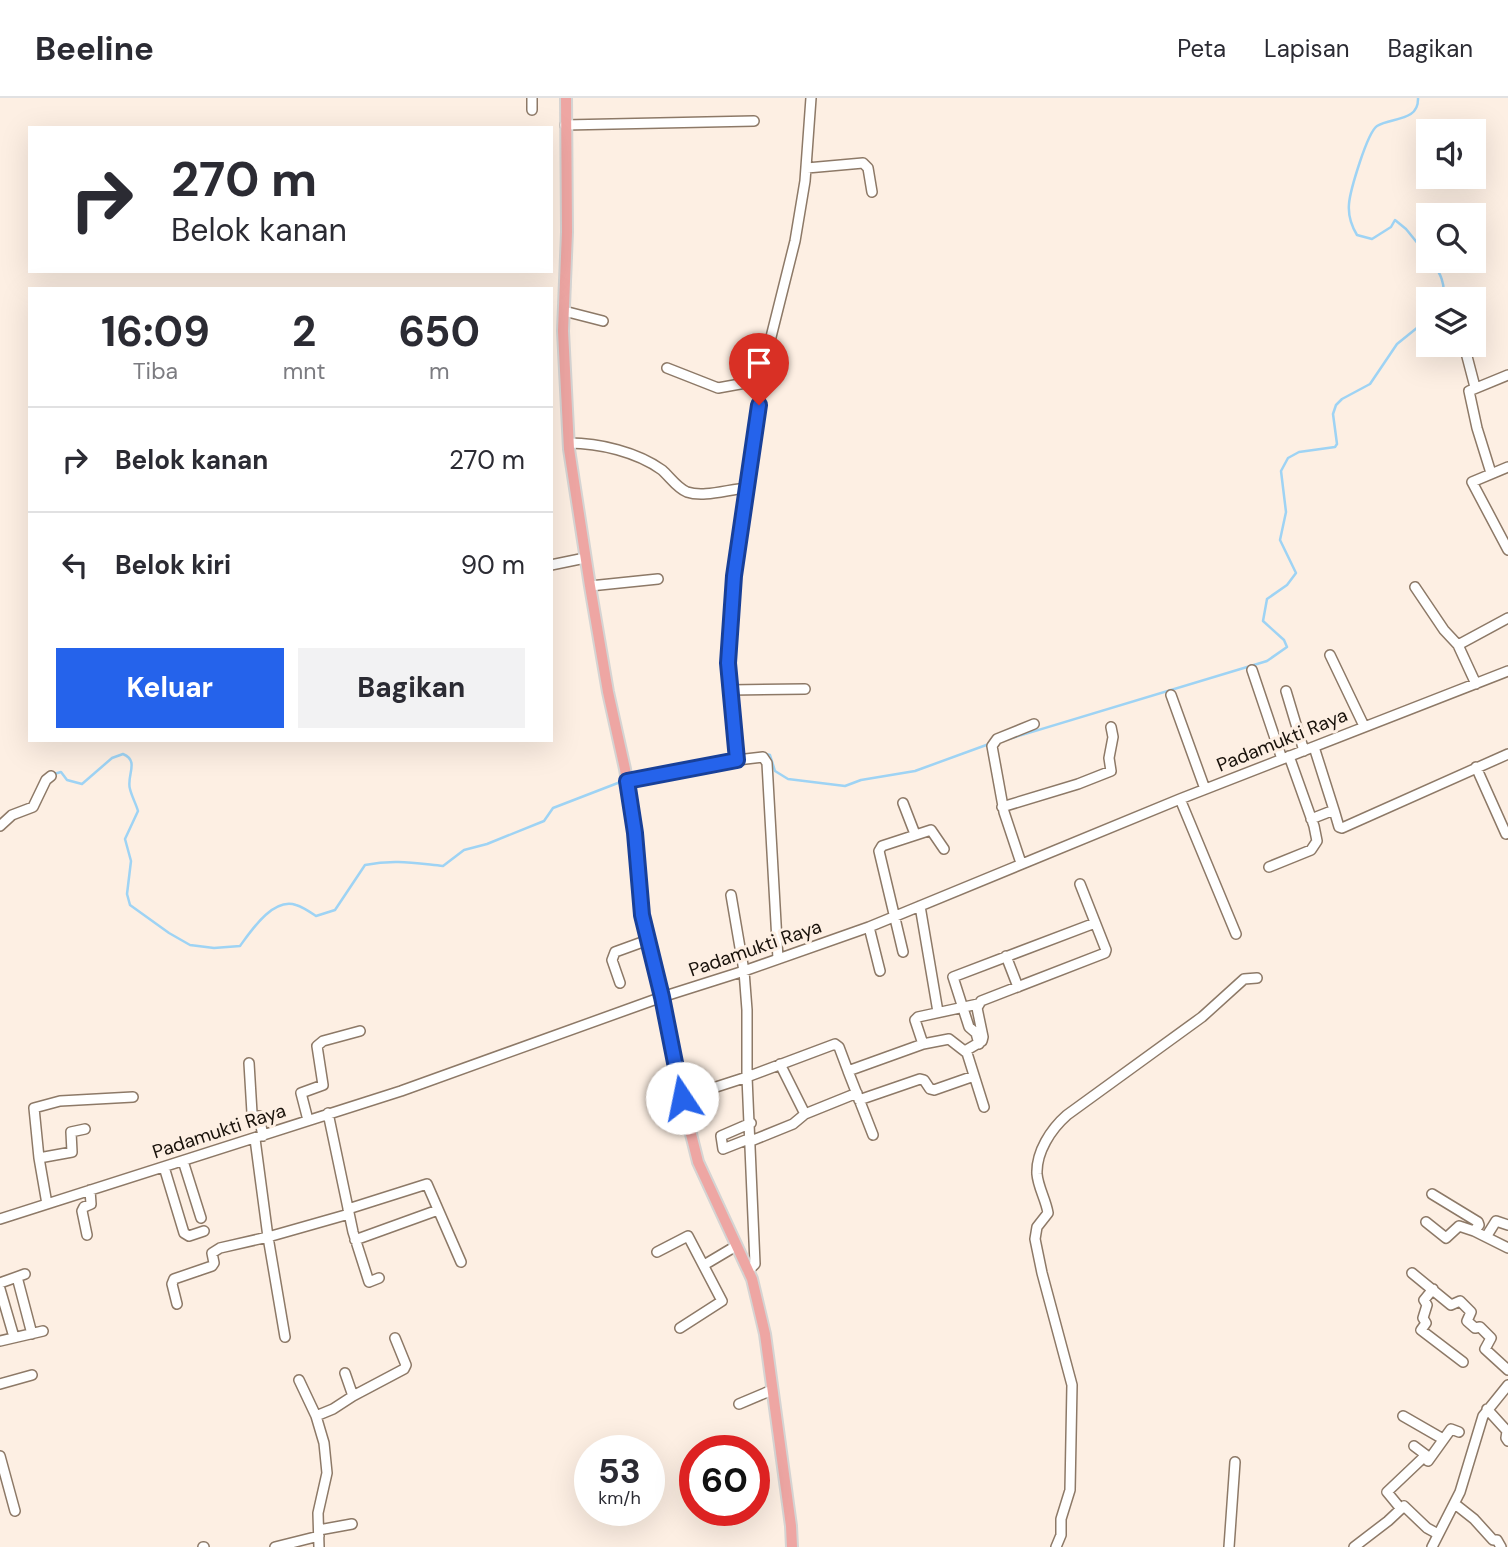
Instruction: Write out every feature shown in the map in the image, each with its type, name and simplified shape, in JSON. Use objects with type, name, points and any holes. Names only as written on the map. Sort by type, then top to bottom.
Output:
[{"type":"main road","points":[[566,98],[567,232],[563,331],[569,443],[585,558],[608,692],[627,781],[635,833],[642,915],[698,1162],[752,1279],[765,1334],[792,1547]]},
{"type":"street","points":[[532,98],[532,110]]},
{"type":"street","points":[[737,760],[728,663],[734,576],[762,380],[779,298],[795,241],[807,168],[811,98]]},
{"type":"street","points":[[565,125],[754,121]]},
{"type":"street","points":[[807,168],[863,163],[868,168],[872,192]]},
{"type":"street","points":[[564,310],[603,321]]},
{"type":"street","points":[[1467,357],[1475,387]]},
{"type":"street","points":[[667,368],[718,388],[762,380]]},
{"type":"street","points":[[1491,473],[1468,394],[1475,387],[1508,375]]},
{"type":"street","points":[[569,443],[594,443],[645,461],[662,470],[685,491],[697,493],[747,488]]},
{"type":"street","points":[[1508,467],[1473,481],[1472,484],[1508,550]]},
{"type":"street","points":[[553,565],[585,558]]},
{"type":"street","points":[[590,586],[658,579]]},
{"type":"street","points":[[1415,587],[1444,630],[1458,645],[1476,684]]},
{"type":"street","points":[[1458,645],[1508,618]]},
{"type":"street","points":[[1330,655],[1364,726]]},
{"type":"street","points":[[1252,670],[1311,819],[1317,841],[1311,850],[1269,867]]},
{"type":"street","name":"Padamukti Raya","points":[[0,1219],[401,1091],[662,997],[869,927],[1180,799],[1508,671]]},
{"type":"street","points":[[730,690],[805,689]]},
{"type":"street","points":[[1286,691],[1339,827],[1342,828],[1508,754]]},
{"type":"street","points":[[1171,695],[1205,789]]},
{"type":"street","points":[[1021,863],[1002,807],[992,746],[997,739],[1034,724]]},
{"type":"street","points":[[1002,807],[1111,771],[1111,727]]},
{"type":"street","points":[[627,781],[763,757],[767,763],[778,959]]},
{"type":"street","points":[[1476,767],[1506,834]]},
{"type":"street","points":[[0,826],[12,815],[33,807],[46,780],[51,776]]},
{"type":"street","points":[[1180,799],[1236,934]]},
{"type":"street","points":[[903,803],[915,835]]},
{"type":"street","points":[[1311,819],[1334,810]]},
{"type":"street","points":[[903,952],[878,851],[882,846],[933,831],[944,849]]},
{"type":"street","points":[[923,1044],[916,1019],[978,1004],[1104,953],[1106,950],[1080,884]]},
{"type":"street","points":[[731,895],[744,971],[747,1010],[747,1077],[755,1264],[748,1271]]},
{"type":"street","points":[[920,906],[938,1012]]},
{"type":"street","points":[[979,1044],[976,1033],[970,1028],[953,976],[1095,923]]},
{"type":"street","points":[[869,927],[880,971]]},
{"type":"street","points":[[620,983],[612,960],[615,952],[648,940]]},
{"type":"street","points":[[1006,956],[1018,987]]},
{"type":"street","points":[[1056,1547],[1070,1490],[1072,1385],[1035,1239],[1037,1227],[1048,1213],[1037,1176],[1039,1158],[1053,1127],[1067,1115],[1202,1017],[1244,979],[1257,978]]},
{"type":"street","points":[[965,1051],[979,1044],[983,1037],[978,1004]]},
{"type":"street","points":[[308,1120],[301,1093],[323,1085],[317,1046],[323,1041],[360,1031]]},
{"type":"street","points":[[848,1071],[923,1044],[949,1039],[965,1051],[984,1107]]},
{"type":"street","points":[[682,1098],[835,1044],[839,1047],[873,1135]]},
{"type":"street","points":[[249,1063],[252,1113],[259,1116],[268,1237],[285,1337]]},
{"type":"street","points":[[780,1064],[805,1114]]},
{"type":"street","points":[[751,1124],[722,1136],[723,1149],[793,1124],[805,1114],[858,1097],[920,1079],[934,1090],[974,1076]]},
{"type":"street","points":[[47,1204],[39,1158],[34,1109],[36,1106],[60,1101],[133,1097]]},
{"type":"street","points":[[328,1113],[355,1240],[369,1282],[379,1278]]},
{"type":"street","points":[[39,1158],[72,1152],[71,1132],[85,1129]]},
{"type":"street","points":[[183,1161],[201,1218]]},
{"type":"street","points":[[164,1167],[185,1234],[189,1236],[204,1231]]},
{"type":"street","points":[[177,1304],[172,1284],[174,1279],[212,1266],[212,1253],[220,1248],[268,1237],[425,1184],[460,1262]]},
{"type":"street","points":[[87,1235],[82,1211],[83,1207],[91,1203],[90,1190]]},
{"type":"street","points":[[1432,1194],[1478,1222],[1479,1225],[1474,1231]]},
{"type":"street","points":[[355,1240],[438,1210]]},
{"type":"street","points":[[1486,1237],[1496,1221],[1508,1225]]},
{"type":"street","points":[[1426,1222],[1445,1237],[1459,1226],[1508,1248]]},
{"type":"street","points":[[657,1252],[688,1236],[722,1303],[680,1328]]},
{"type":"street","points":[[704,1265],[736,1246]]},
{"type":"street","points":[[1412,1273],[1451,1305],[1460,1301],[1471,1312],[1466,1321],[1475,1328],[1480,1327],[1491,1338],[1485,1349],[1508,1370]]},
{"type":"street","points":[[0,1283],[21,1276],[32,1334]]},
{"type":"street","points":[[0,1289],[15,1337]]},
{"type":"street","points":[[1433,1289],[1424,1300],[1427,1305],[1423,1318],[1426,1323],[1421,1330],[1462,1362]]},
{"type":"street","points":[[0,1341],[43,1331]]},
{"type":"street","points":[[316,1416],[404,1369],[406,1365],[395,1338]]},
{"type":"street","points":[[345,1373],[353,1396]]},
{"type":"street","points":[[0,1384],[32,1375]]},
{"type":"street","points":[[299,1380],[316,1416],[324,1443],[327,1473],[319,1503],[319,1547]]},
{"type":"street","points":[[1432,1547],[1434,1531],[1455,1504],[1466,1478],[1480,1424],[1487,1409],[1508,1385]]},
{"type":"street","points":[[739,1404],[772,1390]]},
{"type":"street","points":[[1487,1409],[1507,1431],[1508,1441]]},
{"type":"street","points":[[1403,1416],[1443,1439]]},
{"type":"street","points":[[1414,1446],[1426,1455],[1428,1461],[1452,1428],[1459,1432]]},
{"type":"street","points":[[1401,1509],[1387,1492],[1426,1455]]},
{"type":"street","points":[[0,1456],[15,1511]]},
{"type":"street","points":[[1229,1547],[1235,1462]]},
{"type":"street","points":[[1455,1504],[1474,1519],[1493,1540],[1497,1540],[1501,1547]]},
{"type":"street","points":[[1354,1547],[1404,1506],[1434,1531]]},
{"type":"street","points":[[275,1547],[352,1524]]},
{"type":"waterway","points":[[1416,241],[1395,220],[1391,227],[1372,239],[1357,235],[1349,204],[1364,150],[1373,131],[1383,123],[1409,115],[1417,106],[1418,98]]},
{"type":"waterway","points":[[1439,273],[1444,287]]},
{"type":"waterway","points":[[1005,740],[1267,661],[1287,647],[1284,640],[1263,621],[1267,599],[1287,585],[1296,573],[1280,540],[1286,512],[1281,471],[1288,458],[1299,452],[1335,447],[1337,444],[1333,414],[1336,405],[1370,384],[1397,344],[1416,329]]},
{"type":"waterway","points":[[766,754],[770,755],[775,771],[788,779],[845,786],[861,780],[915,771],[989,744]]},
{"type":"waterway","points":[[54,774],[61,772],[67,780],[82,784],[112,758],[123,754],[128,757],[132,765],[129,784],[138,811],[125,839],[131,861],[127,894],[130,905],[190,945],[214,948],[240,946],[264,917],[279,906],[296,905],[316,916],[335,910],[365,865],[395,862],[443,866],[464,850],[487,844],[544,821],[553,808],[623,781]]},
{"type":"waterway","points":[[652,772],[735,756]]},
{"type":"route","points":[[682,1098],[642,915],[635,833],[627,781],[737,760],[728,663],[734,576],[759,405]]}]
